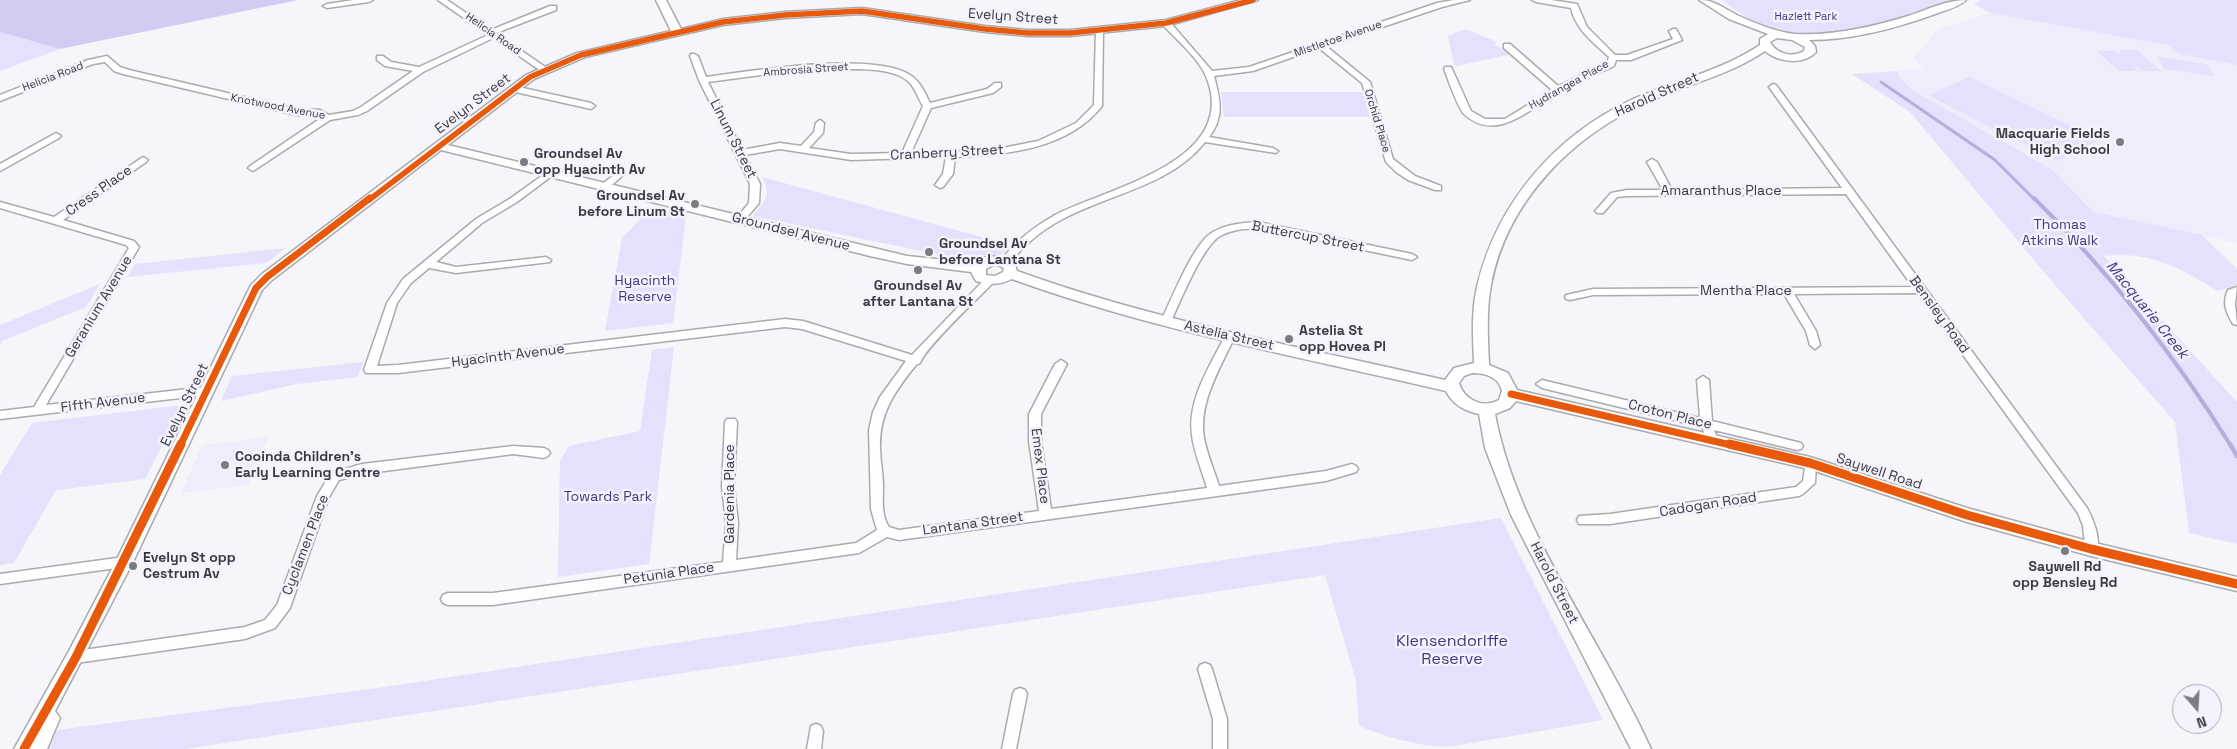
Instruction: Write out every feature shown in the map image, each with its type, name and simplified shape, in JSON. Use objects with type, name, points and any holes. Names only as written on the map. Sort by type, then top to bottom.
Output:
[{"type":"street","points":[[327,6],[369,0]]},
{"type":"street","name":"Helicia Road","points":[[442,0],[544,69]]},
{"type":"street","points":[[661,0],[677,32]]},
{"type":"street","name":"Evelyn Street","points":[[24,749],[76,657],[124,562],[249,299],[267,277],[438,146],[544,69],[581,55],[738,19],[849,11],[887,14],[1014,32],[1098,32],[1166,23],[1253,0]]},
{"type":"street","name":"Mistletoe Avenue","points":[[1210,74],[1250,69],[1440,5],[1466,0]]},
{"type":"street","points":[[1536,0],[1576,3],[1576,19],[1590,37],[1614,56]]},
{"type":"street","points":[[1704,0],[1733,16],[1780,35],[1792,37],[1840,36]]},
{"type":"street","points":[[1792,37],[1807,44],[1811,50],[1820,42],[1897,23],[1961,0]]},
{"type":"street","name":"Knotwood Avenue","points":[[107,59],[117,69],[126,72],[296,112],[320,113],[327,118],[355,113],[364,109],[420,70],[493,34],[553,8]]},
{"type":"street","points":[[1733,16],[1772,51],[1788,57]]},
{"type":"street","points":[[1008,267],[990,260],[979,268],[980,276],[989,281],[1002,279],[1027,237],[1067,213],[1166,172],[1192,152],[1205,139],[1216,111],[1215,94],[1210,74],[1166,23]]},
{"type":"street","name":"Hydrangea Place","points":[[1448,69],[1467,112],[1484,122],[1508,121],[1557,90],[1610,64],[1614,56],[1628,58],[1678,40],[1673,31]]},
{"type":"street","name":"Cranberry Street","points":[[740,154],[768,146],[804,148],[824,154],[842,156],[951,155],[992,153],[1041,143],[1086,120],[1098,106],[1098,32]]},
{"type":"street","name":"Harold Street","points":[[1482,368],[1478,336],[1479,316],[1490,259],[1508,217],[1538,174],[1562,149],[1604,119],[1640,100],[1734,64],[1764,44],[1768,37],[1780,35]]},
{"type":"street","name":"Orchid Place","points":[[1320,46],[1366,82],[1389,160],[1396,169],[1410,178],[1438,188]]},
{"type":"street","points":[[1507,46],[1557,90]]},
{"type":"street","name":"Harold Street","points":[[1734,64],[1805,56],[1811,50]]},
{"type":"street","name":"Linum Street","points":[[694,56],[703,80],[756,190],[754,202],[740,220]]},
{"type":"street","points":[[380,58],[388,64],[420,70]]},
{"type":"street","name":"Helicia Road","points":[[0,98],[90,62],[107,59]]},
{"type":"street","name":"Ambrosia Street","points":[[703,80],[838,66],[875,68],[894,71],[906,76],[916,84],[927,106]]},
{"type":"street","points":[[905,156],[927,106],[990,91],[998,84]]},
{"type":"street","name":"Bensley Road","points":[[1773,87],[2083,511],[2089,526],[2092,549]]},
{"type":"street","points":[[514,89],[591,106]]},
{"type":"street","points":[[253,168],[327,118]]},
{"type":"street","points":[[804,148],[818,133],[820,124]]},
{"type":"street","points":[[0,168],[56,136]]},
{"type":"street","points":[[1205,139],[1273,151]]},
{"type":"street","name":"Groundsel Avenue","points":[[438,146],[907,260],[979,268]]},
{"type":"street","points":[[940,185],[948,174],[951,155]]},
{"type":"street","name":"Cress Place","points":[[55,221],[143,160]]},
{"type":"street","points":[[1652,162],[1668,191]]},
{"type":"street","name":"Hyacinth Avenue","points":[[550,173],[514,200],[479,221],[407,281],[392,303],[370,370],[398,369],[785,323],[803,325],[916,360]]},
{"type":"street","points":[[604,187],[618,174]]},
{"type":"street","name":"Amaranthus Place","points":[[1600,211],[1614,195],[1668,191],[1849,191]]},
{"type":"street","name":"Geranium Avenue","points":[[0,205],[130,243],[134,247],[37,411]]},
{"type":"street","name":"Buttercup Street","points":[[1166,321],[1204,244],[1216,234],[1233,227],[1258,225],[1412,257]]},
{"type":"street","points":[[427,264],[456,270],[546,260]]},
{"type":"street","name":"Astelia Street","points":[[1008,267],[1073,296],[1166,321],[1452,387]]},
{"type":"street","points":[[885,532],[878,519],[875,427],[885,398],[916,360],[989,281]]},
{"type":"street","name":"Mentha Place","points":[[1570,297],[1593,292],[1921,290]]},
{"type":"street","points":[[2237,290],[2232,292],[2228,300],[2230,311],[2237,321]]},
{"type":"street","points":[[1787,291],[1811,331],[1815,345]]},
{"type":"street","points":[[1214,491],[1200,443],[1197,419],[1204,395],[1230,336]]},
{"type":"street","name":"Emex Place","points":[[1046,514],[1035,441],[1035,414],[1060,364]]},
{"type":"street","points":[[1482,368],[1502,377],[1509,385],[1511,394],[1509,400],[1502,406],[1486,409],[1464,402],[1456,395],[1452,387],[1452,379],[1457,373],[1465,369],[1482,368]]},
{"type":"street","points":[[1703,380],[1706,423],[1712,440]]},
{"type":"street","name":"Croton Place","points":[[1542,384],[1797,446]]},
{"type":"street","name":"Fifth Avenue","points":[[0,415],[206,391]]},
{"type":"street","name":"Saywell Road","points":[[1511,394],[1810,463],[1967,515],[2092,549],[2237,584]]},
{"type":"street","name":"Harold Street","points":[[1486,409],[1493,448],[1519,515],[1641,749]]},
{"type":"street","name":"Gardenia Place","points":[[729,566],[732,523],[728,486],[731,422]]},
{"type":"street","name":"Cyclamen Place","points":[[76,657],[245,633],[270,624],[283,608],[323,496],[335,476],[362,469],[513,450],[544,453]]},
{"type":"street","name":"Cadogan Road","points":[[1583,520],[1610,519],[1799,491],[1809,483],[1810,463]]},
{"type":"street","name":"Lantana Street","points":[[885,532],[899,535],[1326,476],[1352,469]]},
{"type":"street","name":"Petunia Place","points":[[448,599],[493,599],[859,548],[885,532]]},
{"type":"street","points":[[0,579],[124,562]]},
{"type":"street","name":"Evelyn Street","points":[[37,749],[76,657]]},
{"type":"street","points":[[1205,669],[1220,719],[1220,749]]},
{"type":"street","points":[[1009,749],[1020,694]]},
{"type":"street","points":[[814,749],[816,731]]},
{"type":"shaded area","points":[[0,0],[298,0],[60,49],[0,32]]},
{"type":"shaded area","name":"Macquarie Fields High School","points":[[1991,13],[2168,45],[2179,54],[2237,65],[2237,243],[2093,212],[2053,170],[1911,89],[1900,78],[1897,71],[1924,68],[1913,59],[1938,29]]},
{"type":"shaded area","name":"Cooinda Children’s Early Learning Centre","points":[[268,437],[248,485],[181,493],[202,445]]},
{"type":"green space","name":"Hazlett Park","points":[[1723,0],[1954,0],[1876,25],[1849,32],[1822,35],[1795,34],[1769,28],[1745,16]]},
{"type":"green space","points":[[1982,0],[2237,0],[2237,65],[2179,54],[2168,45],[1991,13],[1974,4]]},
{"type":"green space","points":[[1465,29],[1497,42],[1495,45],[1512,54],[1457,66],[1454,65],[1448,36]]},
{"type":"green space","points":[[0,32],[60,49],[0,71]]},
{"type":"green space","points":[[2119,50],[2137,50],[2161,71],[2141,71],[2136,66],[2133,66],[2138,71],[2119,71],[2097,51],[2115,51],[2123,55]]},
{"type":"green space","points":[[2158,57],[2207,64],[2214,76],[2164,69]]},
{"type":"green space","name":"Thomas Atkins Walk","points":[[1897,71],[1900,78],[1911,89],[2053,170],[2093,212],[2202,235],[2237,269],[2237,285],[2218,291],[2177,268],[2164,263],[2136,256],[2104,256],[2237,402],[2237,544],[2189,533],[2175,422],[2060,291],[1910,112],[1852,74]]},
{"type":"green space","points":[[1970,77],[2099,140],[2057,161],[1928,95]]},
{"type":"green space","points":[[1221,92],[1363,92],[1370,117],[1224,117]]},
{"type":"green space","points":[[762,177],[978,236],[1010,248],[999,256],[974,262],[753,216],[766,198],[767,193]]},
{"type":"green space","name":"Hyacinth Reserve","points":[[652,207],[686,216],[673,323],[605,331],[622,238]]},
{"type":"green space","points":[[286,248],[266,263],[127,277],[135,264]]},
{"type":"green space","points":[[100,284],[86,307],[2,341],[0,345],[0,325]]},
{"type":"green space","name":"Towards Park","points":[[674,347],[649,564],[558,577],[560,461],[569,446],[640,431],[652,350]]},
{"type":"green space","points":[[363,362],[358,377],[297,384],[221,401],[232,376]]},
{"type":"green space","points":[[183,405],[145,479],[56,490],[14,563],[0,565],[0,475],[32,423]]},
{"type":"green space","name":"Klensendorlffe Reserve","points":[[1501,518],[1603,720],[1454,746],[1419,744],[1359,726],[1356,681],[1325,575],[185,749],[49,749],[57,730],[378,688]]},
{"type":"waterway","name":"Macquarie Creek","points":[[1881,82],[1995,160],[2035,200]]},
{"type":"waterway","name":"Macquarie Creek","points":[[2034,198],[2089,255],[2140,316],[2188,380],[2231,446]]},
{"type":"waterway","name":"Macquarie Creek","points":[[2230,444],[2237,456]]},
{"type":"cycle path","points":[[24,749],[76,657],[124,562],[256,288],[267,277],[530,77],[581,55],[723,22],[785,15],[862,11],[985,29],[1028,33],[1070,33],[1166,23],[1253,0]]},
{"type":"cycle path","points":[[1511,394],[1810,463],[1967,515],[2091,549],[2237,584]]},
{"type":"place","name":"Macquarie Fields High School","points":[[2120,142]]},
{"type":"place","name":"Groundsel Av opp Hyacinth Av","points":[[524,162]]},
{"type":"place","name":"Groundsel Av before Linum St","points":[[695,204]]},
{"type":"place","name":"Groundsel Av before Lantana St","points":[[929,252]]},
{"type":"place","name":"Groundsel Av after Lantana St","points":[[918,270]]},
{"type":"place","name":"Astelia St opp Hovea Pl","points":[[1289,339]]},
{"type":"place","name":"Cooinda Children’s Early Learning Centre","points":[[225,465]]},
{"type":"place","name":"Saywell Rd opp Bensley Rd","points":[[2065,551]]},
{"type":"place","name":"Evelyn St opp Cestrum Av","points":[[133,566]]}]
